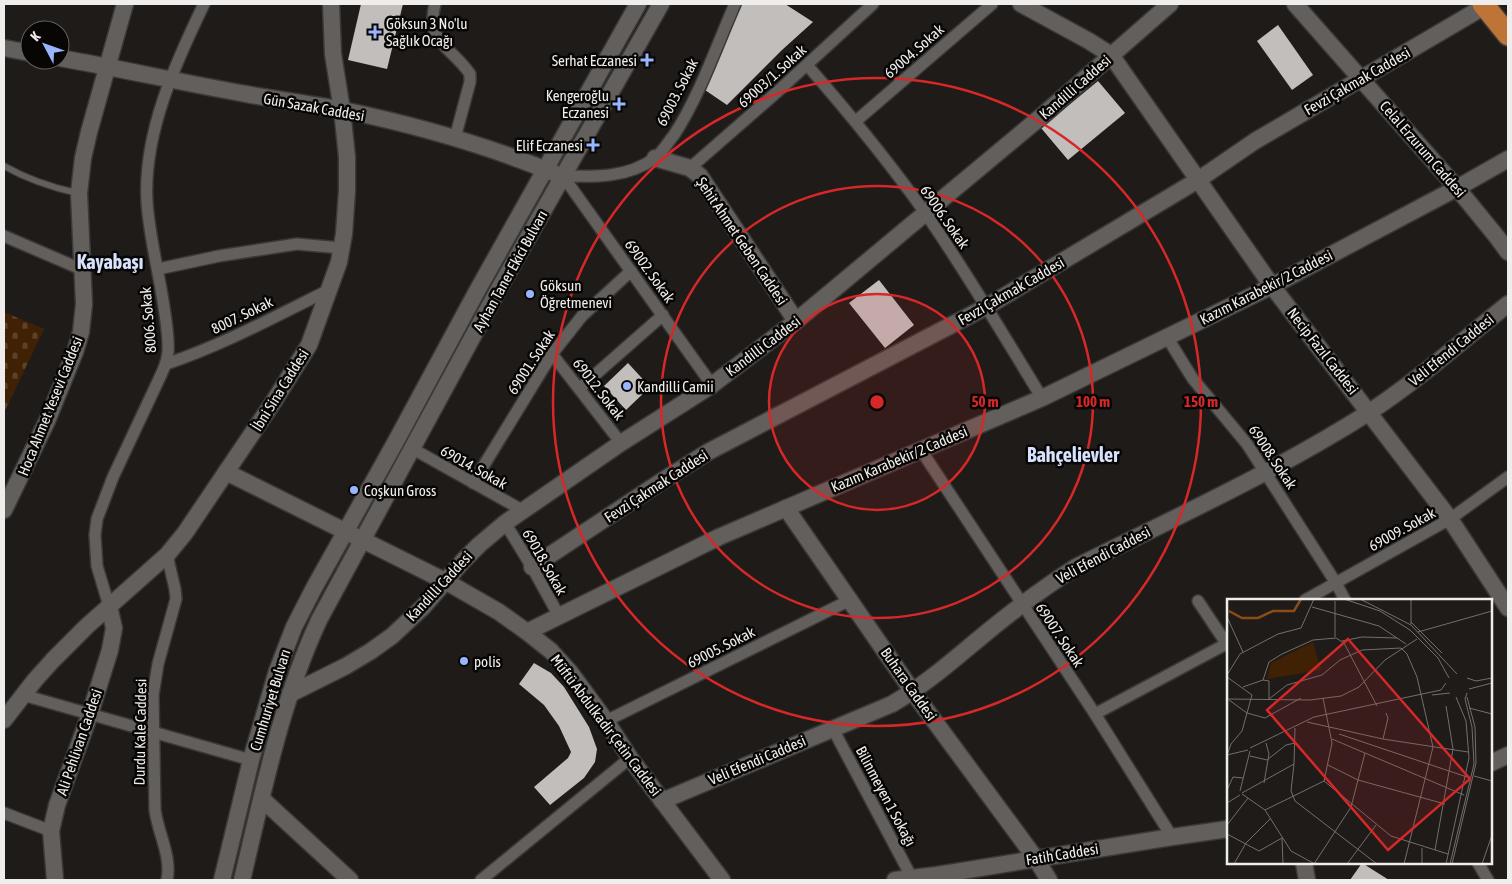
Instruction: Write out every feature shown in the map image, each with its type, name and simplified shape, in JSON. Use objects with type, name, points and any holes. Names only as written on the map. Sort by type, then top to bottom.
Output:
[{"type":"highway","points":[[1484,5],[1508,35]]},
{"type":"street","name":"Hoca Ahmet Yesevi Caddesi","points":[[4,510],[32,454],[75,352],[83,319],[79,193],[82,158],[125,4]]},
{"type":"street","name":"8006. Sokak","points":[[108,606],[97,566],[95,535],[97,519],[113,477],[166,364],[168,352],[158,269],[147,203],[151,145],[171,79],[204,4]]},
{"type":"street","name":"İbni Sina Caddesi","points":[[4,720],[54,660],[108,606],[167,555],[186,533],[274,401],[308,345],[339,262],[344,234],[348,157],[333,54],[331,4]]},
{"type":"street","points":[[435,4],[432,17],[435,34],[442,44],[459,59],[470,74],[470,82],[455,138]]},
{"type":"street","name":"Ayhan Taner Ekici Bulvarı","points":[[345,530],[638,4]]},
{"type":"street","name":"Ayhan Taner Ekici Bulvarı","points":[[363,539],[497,292],[661,4]]},
{"type":"street","name":"69003. Sokak","points":[[563,176],[609,176],[632,170],[655,158],[682,122],[693,101],[735,4]]},
{"type":"street","name":"69003/1. Sokak","points":[[690,168],[873,4]]},
{"type":"street","name":"69004. Sokak","points":[[856,121],[992,4]]},
{"type":"street","name":"Necip Fazıl Caddesi","points":[[1021,4],[1111,55],[1272,286],[1450,519],[1508,608]]},
{"type":"street","name":"Kandilli Caddesi","points":[[290,694],[372,651],[392,636],[422,607],[479,545],[505,523],[621,443],[712,385],[796,321],[1043,115],[1170,4]]},
{"type":"street","name":"Celal Erzurum Caddesi","points":[[1295,4],[1457,188],[1508,252]]},
{"type":"street","name":"Fevzi Çakmak Caddesi","points":[[532,567],[708,452],[986,307],[1198,180],[1256,141],[1484,5]]},
{"type":"street","points":[[4,48],[20,51]]},
{"type":"street","name":"Gün Sazak Caddesi","points":[[70,60],[245,94],[342,110],[455,138],[512,156],[563,176]]},
{"type":"street","name":"69006. Sokak","points":[[807,65],[856,121],[925,213],[1042,398]]},
{"type":"street","name":"Şehit Ahmet Geben Caddesi","points":[[655,158],[690,168],[700,176],[796,321]]},
{"type":"street","name":"Kazım Karabekir/2 Caddesi","points":[[528,632],[719,537],[1042,398],[1272,286],[1508,159]]},
{"type":"street","name":"69002. Sokak","points":[[563,176],[712,385]]},
{"type":"street","points":[[4,236],[82,270]]},
{"type":"street","points":[[158,269],[219,256],[297,244],[341,248]]},
{"type":"street","name":"69001. Sokak","points":[[473,483],[552,354],[582,316],[631,271]]},
{"type":"street","name":"8007. Sokak","points":[[166,364],[206,349],[329,290]]},
{"type":"street","name":"Veli Efendi Caddesi","points":[[662,801],[892,704],[913,692],[1048,585],[1076,567],[1266,472],[1344,428],[1400,391],[1508,304]]},
{"type":"street","points":[[580,388],[663,314]]},
{"type":"street","name":"69008. Sokak","points":[[1167,337],[1183,364],[1247,444],[1266,472],[1344,599]]},
{"type":"street","name":"69012. Sokak","points":[[552,354],[621,443]]},
{"type":"street","name":"69014. Sokak","points":[[412,449],[522,510]]},
{"type":"street","name":"69007. Sokak","points":[[921,450],[1095,714],[1172,837]]},
{"type":"street","name":"Müftü Abdulkadir Çetin Caddesi","points":[[226,472],[446,581],[499,612],[528,632],[551,651],[570,672],[630,758],[722,880]]},
{"type":"street","name":"69009. Sokak","points":[[1307,599],[1450,519],[1508,477]]},
{"type":"street","name":"Buhara Caddesi","points":[[786,508],[913,692],[1036,858],[1049,880]]},
{"type":"street","name":"69018. Sokak","points":[[505,523],[559,616]]},
{"type":"street","name":"Cumhuriyet Bulvarı","points":[[222,880],[251,760],[277,671],[294,627],[345,530]]},
{"type":"street","name":"Cumhuriyet Bulvarı","points":[[242,880],[281,721],[290,694],[310,638],[363,539]]},
{"type":"street","name":"Durdu Kale Caddesi","points":[[166,880],[169,867],[157,825],[155,810],[153,695],[156,676],[176,599],[167,555]]},
{"type":"street","name":"69005. Sokak","points":[[606,721],[850,600]]},
{"type":"street","points":[[1198,601],[1227,643]]},
{"type":"street","name":"Ali Pehlivan Caddesi","points":[[55,880],[51,830],[56,805],[90,714],[113,639],[114,628],[108,606]]},
{"type":"street","points":[[1095,714],[1227,645]]},
{"type":"street","points":[[23,695],[251,760]]},
{"type":"street","name":"Bilinmeyen 1 Sokağı","points":[[833,729],[912,878]]},
{"type":"street","points":[[1492,763],[1508,755]]},
{"type":"street","points":[[481,880],[630,758]]},
{"type":"street","points":[[262,799],[350,880]]},
{"type":"street","points":[[4,813],[51,830]]},
{"type":"street","name":"Fatih Caddesi","points":[[895,880],[937,878],[1036,858],[1227,829]]},
{"type":"street","points":[[1304,864],[1307,880]]},
{"type":"street","points":[[1479,864],[1488,880]]},
{"type":"lane","points":[[4,166],[26,178],[53,188],[79,193]]},
{"type":"green space","points":[[4,312],[44,329],[4,413]]},
{"type":"building","name":"Göksun 3 No'lu Sağlık Ocağı","points":[[361,4],[403,4],[387,69],[348,60]]},
{"type":"building","points":[[740,4],[785,4],[813,22],[727,105],[702,88]]},
{"type":"building","points":[[1278,25],[1313,75],[1292,90],[1257,41]]},
{"type":"building","points":[[1098,81],[1125,113],[1068,160],[1041,128]]},
{"type":"building","points":[[879,280],[914,325],[885,348],[849,303]]},
{"type":"building","name":"Kandilli Camii","points":[[628,363],[650,387],[626,410],[604,386]]},
{"type":"building","points":[[534,663],[551,673],[564,687],[589,727],[597,749],[595,762],[584,778],[550,805],[534,787],[568,758],[571,752],[559,726],[544,705],[519,684]]},
{"type":"building","points":[[1361,864],[1364,864],[1389,880],[1350,880]]},
{"type":"place","name":"Göksun 3 No'lu Sağlık Ocağı","points":[[375,32]]},
{"type":"place","name":"Serhat Eczanesi","points":[[647,60]]},
{"type":"place","name":"Kengeroğlu Eczanesi","points":[[619,104]]},
{"type":"place","name":"Elif Eczanesi","points":[[593,145]]},
{"type":"place","name":"Göksun Öğretmenevi","points":[[530,294]]},
{"type":"place","name":"Kandilli Camii","points":[[627,386]]},
{"type":"place","name":"Coşkun Gross","points":[[354,490]]},
{"type":"place","name":"polis","points":[[464,661]]},
{"type":"district","name":"Kayabaşı","points":[[110,261]]},
{"type":"district","name":"Bahçelievler","points":[[1073,454]]}]
